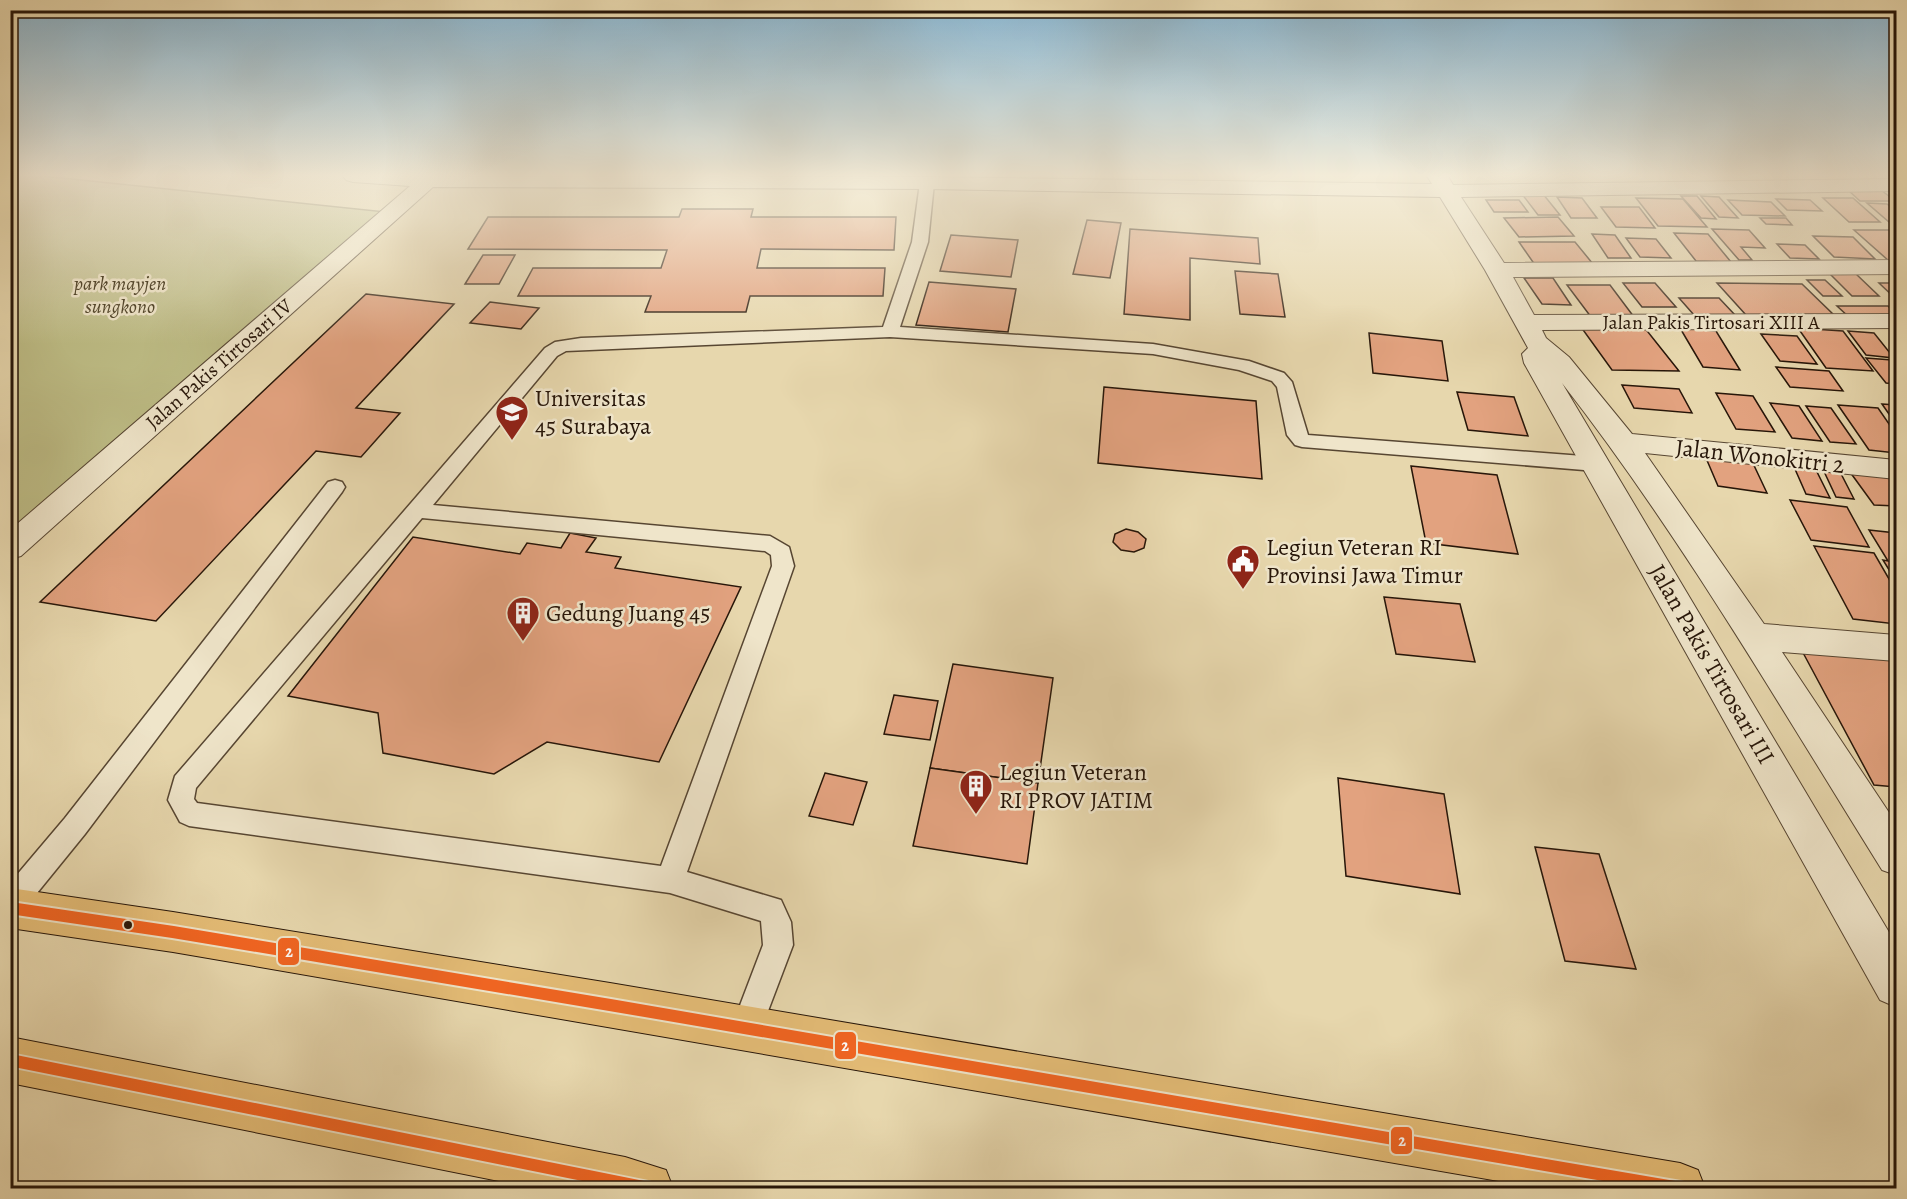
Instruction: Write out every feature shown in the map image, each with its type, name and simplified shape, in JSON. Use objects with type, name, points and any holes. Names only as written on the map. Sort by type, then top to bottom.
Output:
[{"type":"main road","points":[[10,906],[1680,1188]]},
{"type":"main road","points":[[10,1059],[218,1099],[516,1176],[625,1186]]},
{"type":"street","name":"Jalan Pakis Tirtosari IV","points":[[10,548],[370,232]]},
{"type":"street","name":"Jalan Pakis Tirtosari III","points":[[1473,232],[1497,270],[1530,332],[1537,363],[1896,985]]},
{"type":"street","points":[[1497,270],[1896,267]]},
{"type":"street","name":"Jalan Pakis Tirtosari XIII A","points":[[1530,332],[1896,321]]},
{"type":"street","name":"Jalan Pakis Tirtosari III","points":[[1530,332],[1555,357],[1623,442],[1754,636],[1896,857]]},
{"type":"street","name":"Jalan Wonokitri 2","points":[[1623,442],[1896,469]]},
{"type":"street","points":[[1754,636],[1896,648]]},
{"type":"lane","points":[[890,332],[920,242],[921,232]]},
{"type":"lane","points":[[746,1029],[778,945],[777,922],[771,910],[670,880],[189,814],[181,800],[184,784],[551,352],[561,346],[581,343],[890,332],[1153,349],[1243,364],[1278,377],[1286,386],[1297,435],[1302,441],[1596,464]]},
{"type":"lane","points":[[10,906],[335,487]]},
{"type":"lane","points":[[415,510],[770,544],[781,552],[783,566],[670,880]]},
{"type":"green space","name":"park mayjen sungkono","points":[[11,232],[363,232],[11,531]]},
{"type":"building","points":[[479,232],[895,232],[894,250],[761,249],[757,268],[885,268],[883,296],[750,296],[746,312],[645,312],[651,296],[518,296],[533,268],[661,268],[667,250],[468,249]]},
{"type":"building","points":[[1084,232],[1119,232],[1110,278],[1073,274]]},
{"type":"building","points":[[1130,232],[1172,232],[1258,238],[1260,264],[1190,258],[1190,320],[1124,314]]},
{"type":"building","points":[[1515,232],[1571,232],[1574,236],[1519,237]]},
{"type":"building","points":[[1715,232],[1751,232],[1765,248],[1741,247],[1752,260],[1739,260]]},
{"type":"building","points":[[1856,232],[1895,232],[1896,262],[1889,261]]},
{"type":"building","points":[[1674,233],[1708,234],[1731,262],[1696,261]]},
{"type":"building","points":[[1592,234],[1615,235],[1631,258],[1608,258]]},
{"type":"building","points":[[951,235],[1018,240],[1011,277],[940,271]]},
{"type":"building","points":[[1813,236],[1853,237],[1875,259],[1834,257]]},
{"type":"building","points":[[1626,238],[1656,239],[1671,258],[1640,257]]},
{"type":"building","points":[[1519,242],[1575,242],[1593,264],[1535,265]]},
{"type":"building","points":[[1777,244],[1805,245],[1819,259],[1790,258]]},
{"type":"building","points":[[483,255],[515,255],[499,284],[465,284]]},
{"type":"building","points":[[1235,271],[1278,274],[1285,317],[1240,314]]},
{"type":"building","points":[[1830,274],[1856,274],[1879,296],[1852,296]]},
{"type":"building","points":[[1524,278],[1553,278],[1571,305],[1542,304]]},
{"type":"building","points":[[1807,280],[1825,280],[1842,296],[1823,296]]},
{"type":"building","points":[[929,282],[1016,289],[1008,332],[916,325]]},
{"type":"building","points":[[1623,283],[1655,283],[1676,307],[1642,307]]},
{"type":"building","points":[[1717,283],[1802,284],[1835,316],[1746,315]]},
{"type":"building","points":[[1879,283],[1891,283],[1896,287],[1896,299]]},
{"type":"building","points":[[1567,285],[1610,285],[1634,317],[1591,317]]},
{"type":"building","points":[[366,294],[454,304],[356,408],[400,413],[361,457],[316,451],[156,621],[40,602]]},
{"type":"building","points":[[1679,298],[1719,298],[1735,315],[1694,315]]},
{"type":"building","points":[[490,302],[539,308],[521,329],[470,323]]},
{"type":"building","points":[[1837,306],[1888,306],[1896,314],[1896,319],[1850,318]]},
{"type":"building","points":[[1581,327],[1644,327],[1679,371],[1612,370]]},
{"type":"building","points":[[1680,328],[1716,331],[1740,370],[1703,367]]},
{"type":"building","points":[[1798,328],[1843,331],[1873,371],[1826,368]]},
{"type":"building","points":[[1848,331],[1874,333],[1894,358],[1866,355]]},
{"type":"building","points":[[1369,333],[1442,341],[1448,381],[1373,373]]},
{"type":"building","points":[[1761,334],[1797,336],[1817,364],[1780,361]]},
{"type":"building","points":[[1866,358],[1892,360],[1896,367],[1896,384],[1886,383]]},
{"type":"building","points":[[1776,367],[1829,371],[1843,391],[1790,387]]},
{"type":"building","points":[[1622,385],[1679,389],[1692,413],[1634,408]]},
{"type":"building","points":[[1104,387],[1256,401],[1262,479],[1098,463]]},
{"type":"building","points":[[1457,392],[1514,397],[1528,436],[1468,430]]},
{"type":"building","points":[[1716,393],[1753,396],[1775,432],[1736,429]]},
{"type":"building","points":[[1770,403],[1799,406],[1822,441],[1792,438]]},
{"type":"building","points":[[1882,404],[1896,405],[1896,424]]},
{"type":"building","points":[[1838,405],[1878,408],[1896,434],[1896,453],[1869,450]]},
{"type":"building","points":[[1806,406],[1831,408],[1856,444],[1830,442]]},
{"type":"building","points":[[1703,451],[1750,457],[1767,493],[1718,486]]},
{"type":"building","points":[[1791,460],[1813,464],[1830,498],[1806,494]]},
{"type":"building","points":[[1821,465],[1838,468],[1854,499],[1836,497]]},
{"type":"building","points":[[1411,466],[1497,475],[1518,554],[1426,543]]},
{"type":"building","points":[[1850,472],[1892,475],[1896,480],[1896,506],[1874,505]]},
{"type":"building","points":[[1790,500],[1847,507],[1869,547],[1811,540]]},
{"type":"building","points":[[1126,529],[1138,532],[1146,539],[1144,548],[1134,552],[1121,550],[1113,542],[1115,534]]},
{"type":"building","points":[[1869,530],[1896,533],[1896,581],[1883,560],[1888,561]]},
{"type":"building","name":"Gedung Juang 45","points":[[570,533],[596,538],[586,552],[621,557],[615,568],[741,587],[659,762],[547,742],[494,774],[383,753],[378,713],[288,696],[413,537],[520,554],[527,543],[561,548]]},
{"type":"building","points":[[1814,546],[1874,553],[1896,591],[1896,624],[1853,619]]},
{"type":"building","points":[[1384,597],[1460,604],[1475,662],[1396,654]]},
{"type":"building","points":[[1801,649],[1896,658],[1896,787],[1874,785]]},
{"type":"building","points":[[953,664],[1053,678],[1038,783],[930,768]]},
{"type":"building","points":[[894,695],[938,701],[930,740],[884,734]]},
{"type":"building","name":"Legiun Veteran RI PROV JATIM","points":[[930,768],[1038,783],[1027,864],[913,846]]},
{"type":"building","points":[[825,773],[867,782],[853,825],[809,816]]},
{"type":"building","points":[[1338,778],[1444,794],[1460,894],[1346,876]]},
{"type":"building","points":[[1535,847],[1599,854],[1636,969],[1565,961]]},
{"type":"transit line","name":"2","points":[[10,908],[173,932],[610,1005],[1680,1188]]},
{"type":"transit line","name":"2","points":[[10,1060],[648,1188]]},
{"type":"place","name":"Universitas 45 Surabaya","points":[[512,441]]},
{"type":"place","name":"Legiun Veteran RI Provinsi Jawa Timur","points":[[1243,590]]},
{"type":"place","name":"Gedung Juang 45","points":[[523,642]]},
{"type":"place","name":"Legiun Veteran RI PROV JATIM","points":[[976,815]]}]
